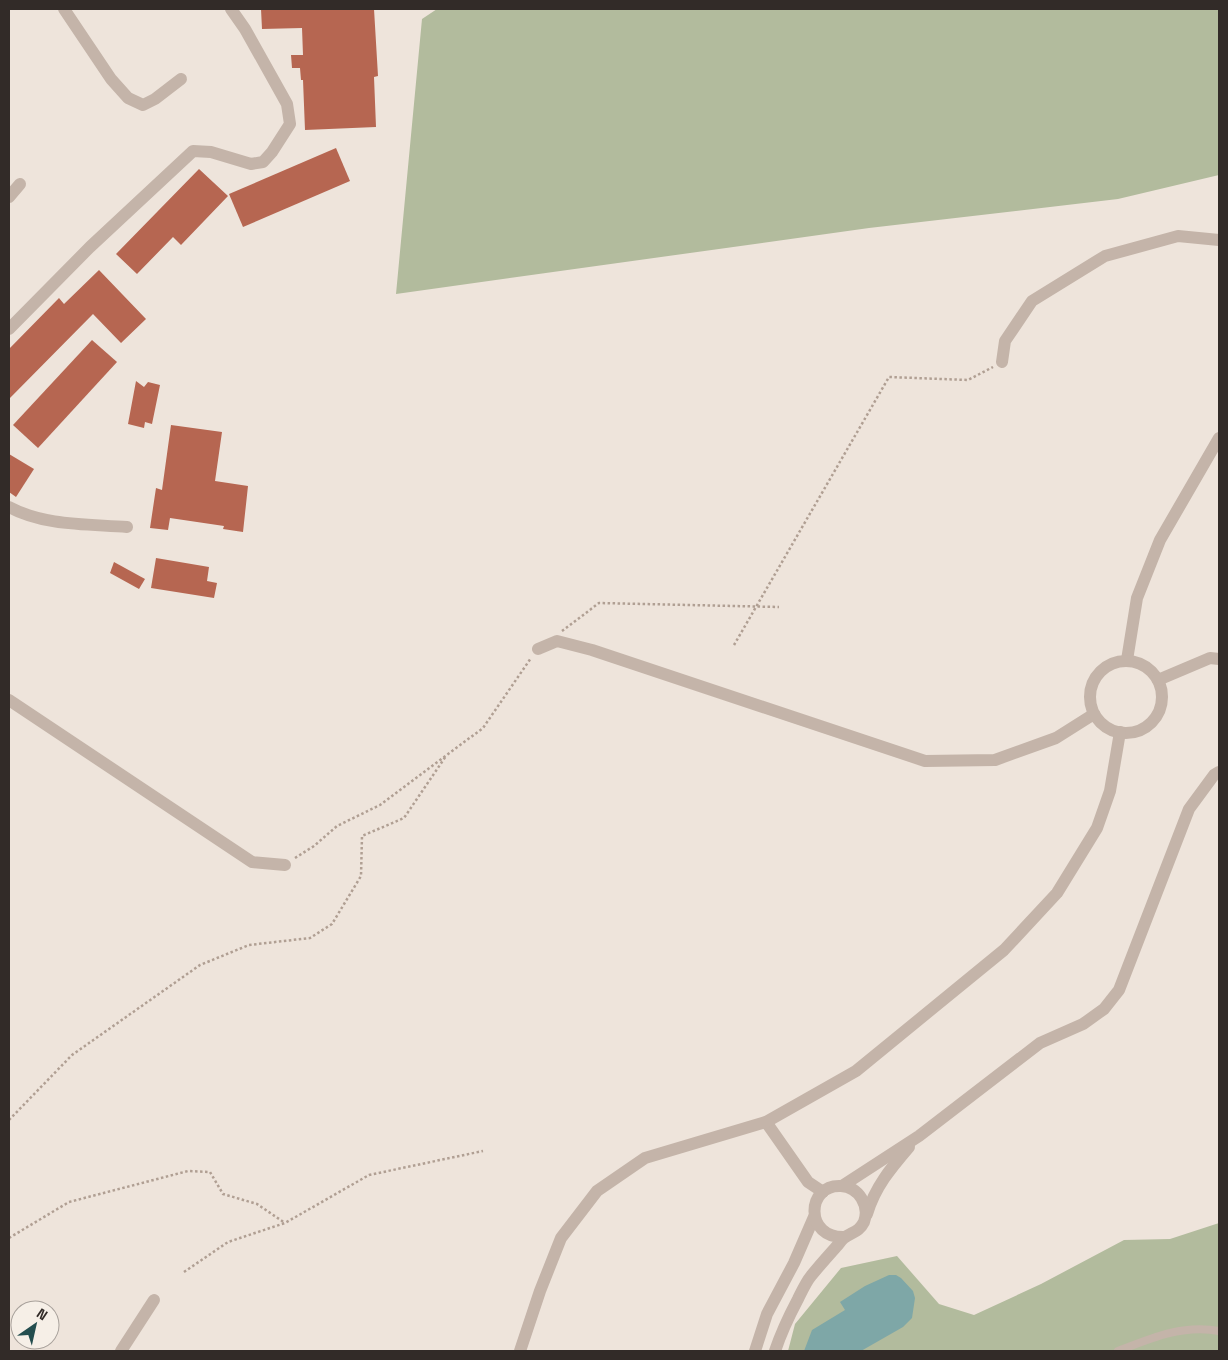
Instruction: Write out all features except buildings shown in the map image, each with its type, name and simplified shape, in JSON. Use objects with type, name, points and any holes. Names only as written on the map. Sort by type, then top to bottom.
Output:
[{"type":"street","points":[[64,9],[111,79],[128,98],[143,105],[155,99],[181,79]]},
{"type":"street","points":[[9,329],[90,247],[194,151],[211,152],[251,164],[262,162],[272,152],[290,124],[287,104],[245,29],[231,9]]},
{"type":"street","points":[[9,197],[20,184]]},
{"type":"street","points":[[1002,362],[1005,341],[1032,301],[1105,256],[1178,236],[1219,240]]},
{"type":"street","points":[[1127,660],[1137,598],[1160,540],[1219,438]]},
{"type":"street","points":[[9,507],[22,514],[44,520],[127,527]]},
{"type":"street","points":[[538,649],[557,642],[592,650],[925,761],[995,760],[1056,738],[1094,714]]},
{"type":"street","points":[[1158,680],[1210,658],[1219,659]]},
{"type":"street","points":[[1127,660],[1146,667],[1158,680],[1161,690],[1161,703],[1156,717],[1145,727],[1133,732],[1120,732],[1106,727],[1094,714],[1090,703],[1090,688],[1096,676],[1109,664],[1127,660]]},
{"type":"street","points":[[9,700],[252,862],[285,865]]},
{"type":"street","points":[[520,1351],[540,1291],[561,1238],[597,1191],[644,1158],[766,1122],[856,1071],[1004,950],[1057,893],[1097,828],[1110,791],[1120,732]]},
{"type":"street","points":[[842,1186],[919,1136],[1040,1043],[1083,1024],[1104,1009],[1119,990],[1189,809],[1214,775],[1219,772]]},
{"type":"street","points":[[766,1122],[808,1182],[822,1192]]},
{"type":"street","points":[[775,1351],[781,1333],[810,1277],[845,1238],[858,1231],[866,1217],[871,1198],[884,1176],[919,1136]]},
{"type":"street","points":[[756,1351],[767,1314],[794,1263],[814,1217],[814,1207],[822,1192],[828,1188],[849,1187],[861,1196],[866,1217]]},
{"type":"street","points":[[814,1217],[825,1234],[845,1238]]},
{"type":"street","points":[[121,1351],[154,1300]]},
{"type":"lane","points":[[1118,1351],[1163,1334],[1183,1329],[1219,1331]]},
{"type":"path","points":[[734,646],[889,377],[968,380],[1002,362]]},
{"type":"path","points":[[557,642],[562,630],[599,603],[778,607]]},
{"type":"path","points":[[285,865],[314,846],[337,826],[380,805],[483,728],[538,649]]},
{"type":"path","points":[[9,1120],[72,1055],[200,965],[249,945],[310,938],[332,924],[361,876],[362,836],[404,818],[446,756]]},
{"type":"path","points":[[184,1272],[228,1242],[285,1224],[369,1174],[483,1151]]},
{"type":"path","points":[[9,1238],[69,1202],[188,1170],[210,1172],[223,1194],[257,1204],[285,1224]]},
{"type":"green space","points":[[437,9],[1219,9],[1219,175],[1118,199],[869,228],[396,294],[422,19]]},
{"type":"green space","points":[[1219,1223],[1219,1351],[788,1351],[795,1324],[841,1268],[897,1256],[939,1304],[974,1315],[1041,1284],[1124,1240],[1170,1239]]},
{"type":"water","points":[[889,1275],[896,1275],[901,1278],[913,1291],[915,1298],[912,1318],[903,1327],[861,1351],[804,1351],[812,1330],[845,1310],[840,1302],[865,1286]]}]
